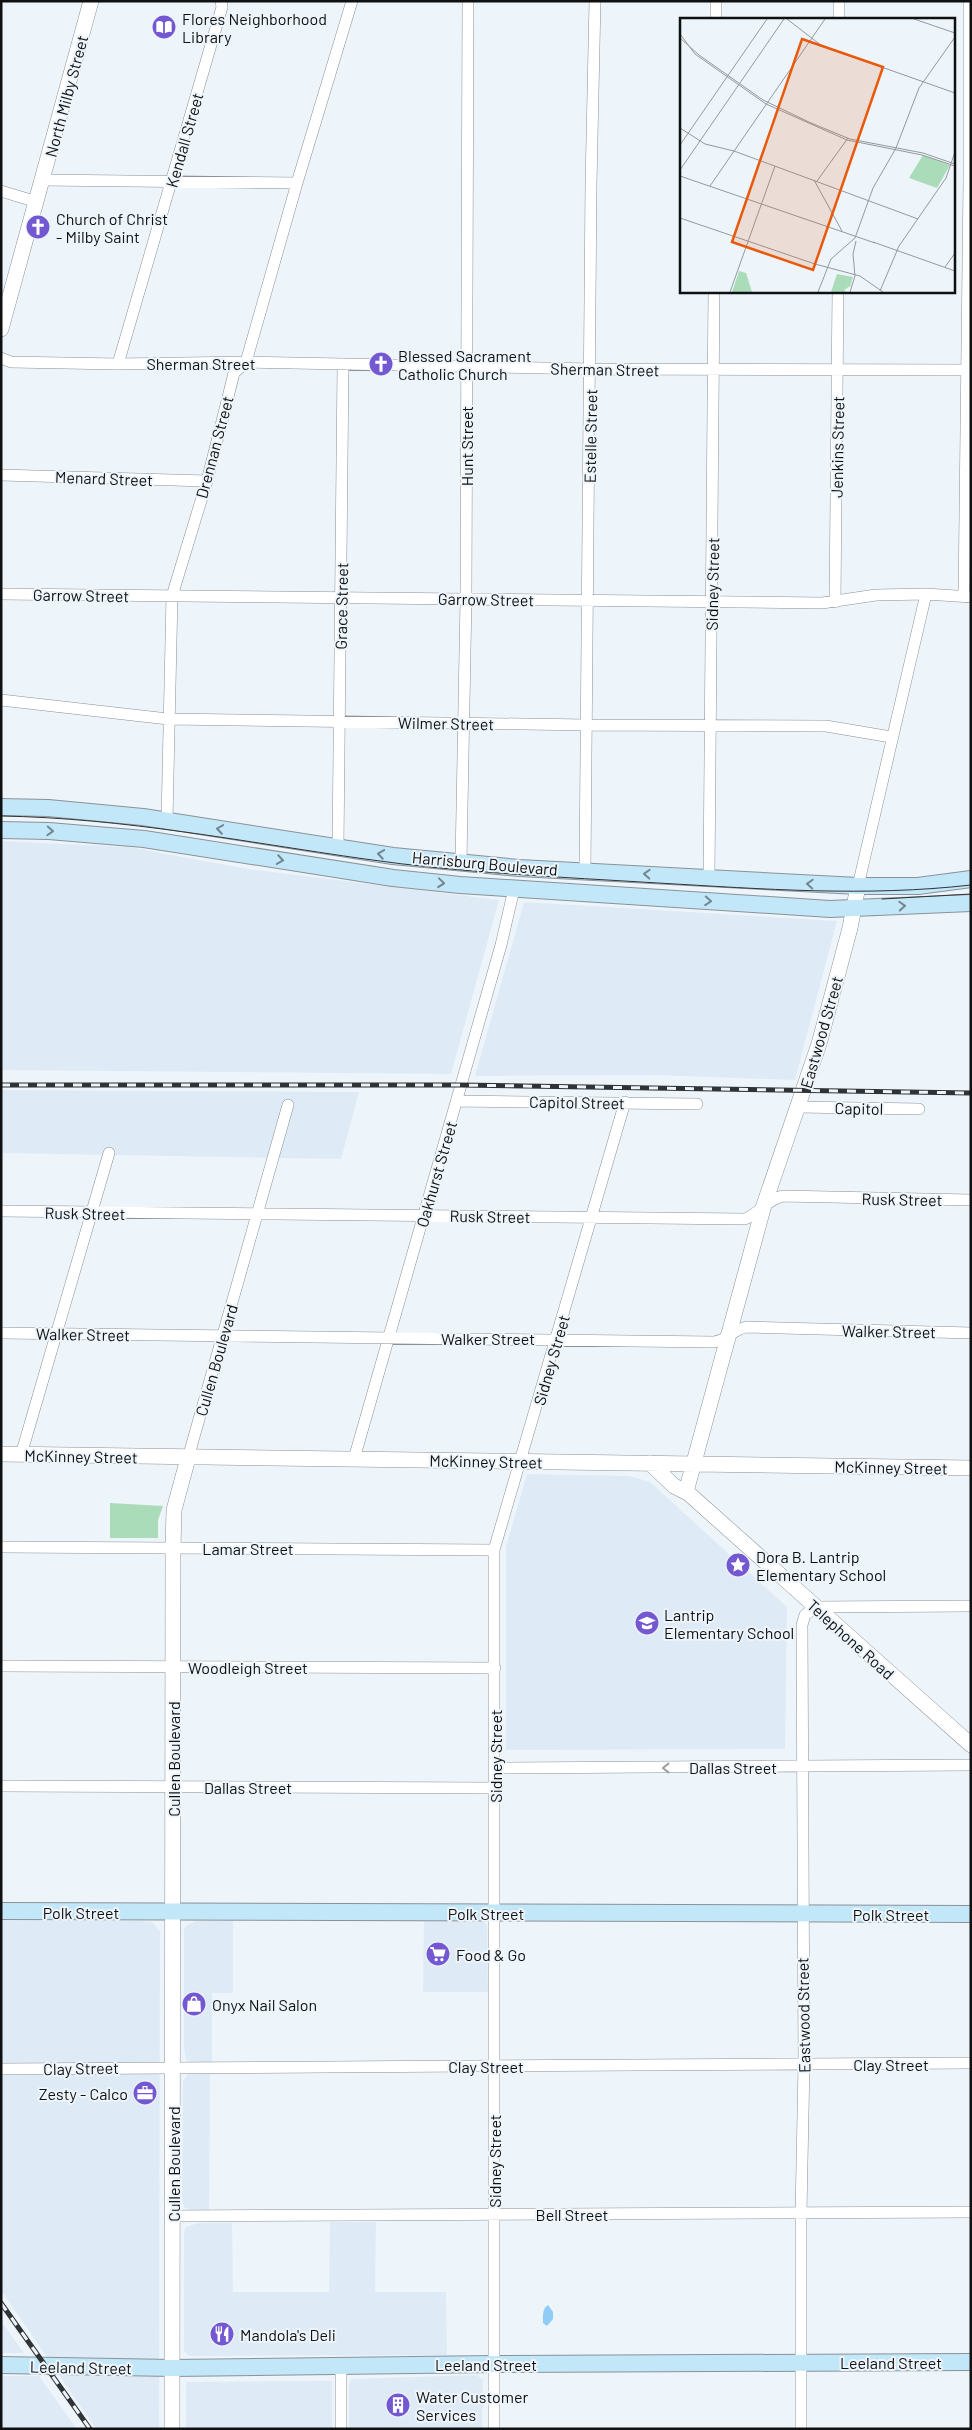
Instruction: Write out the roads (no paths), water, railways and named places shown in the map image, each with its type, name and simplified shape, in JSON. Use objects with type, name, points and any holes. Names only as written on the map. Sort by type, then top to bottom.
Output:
[{"type":"main road","name":"Harrisburg Boulevard","points":[[1,807],[48,808],[167,820],[393,856],[519,868],[585,870],[858,886],[918,886],[971,879]]},
{"type":"main road","name":"Harrisburg Boulevard","points":[[1,830],[49,831],[144,839],[394,878],[514,889],[810,908],[854,909],[971,903]]},
{"type":"main road","name":"Polk Street","points":[[1,1911],[971,1914]]},
{"type":"main road","name":"Leeland Street","points":[[1,2365],[173,2368],[341,2365],[971,2362]]},
{"type":"street","name":"North Milby Street","points":[[1,329],[91,1]]},
{"type":"street","name":"Kendall Street","points":[[118,364],[222,7],[221,1]]},
{"type":"street","name":"Drennan Street","points":[[167,820],[172,596],[207,480],[234,373],[246,362],[352,1]]},
{"type":"street","name":"Hunt Street","points":[[461,861],[466,599],[468,1]]},
{"type":"street","name":"Estelle Street","points":[[585,870],[591,369],[590,185],[595,1]]},
{"type":"street","points":[[716,1],[716,18]]},
{"type":"street","points":[[839,1],[839,18]]},
{"type":"street","points":[[967,597],[970,182],[969,1]]},
{"type":"street","points":[[1,191],[40,191],[172,181],[297,183]]},
{"type":"street","name":"Sidney Street","points":[[709,877],[714,292]]},
{"type":"street","name":"Jenkins Street","points":[[835,602],[838,292]]},
{"type":"street","name":"Sherman Street","points":[[1,358],[11,362],[118,364],[246,362],[466,368],[968,370]]},
{"type":"street","name":"Grace Street","points":[[338,847],[343,366]]},
{"type":"street","name":"Menard Street","points":[[1,475],[207,480]]},
{"type":"street","name":"Garrow Street","points":[[1,594],[712,602],[835,602],[876,595],[926,594],[967,597]]},
{"type":"street","name":"Eastwood Street","points":[[693,1463],[730,1335],[764,1206],[819,1044],[854,909],[891,736],[926,594]]},
{"type":"street","name":"Wilmer Street","points":[[1,700],[168,719],[587,725],[826,726],[891,736]]},
{"type":"street","name":"Oakhurst Street","points":[[354,1459],[502,945],[514,889]]},
{"type":"street","name":"Capitol Street","points":[[457,1101],[697,1104]]},
{"type":"street","name":"Sidney Street","points":[[494,2429],[494,1550],[625,1102]]},
{"type":"street","name":"Cullen Boulevard","points":[[172,2429],[174,1510],[288,1105]]},
{"type":"street","name":"Capitol","points":[[798,1107],[919,1109]]},
{"type":"street","points":[[20,1455],[109,1153]]},
{"type":"street","name":"Rusk Street","points":[[1,1211],[257,1216],[745,1219],[755,1215],[776,1197],[783,1196],[971,1200]]},
{"type":"street","name":"Walker Street","points":[[1,1333],[714,1342],[724,1340],[736,1330],[746,1328],[971,1333]]},
{"type":"street","name":"McKinney Street","points":[[1,1454],[971,1468]]},
{"type":"street","name":"Telephone Road","points":[[650,1463],[674,1486],[688,1493],[971,1744]]},
{"type":"street","points":[[688,1493],[687,1483],[693,1463]]},
{"type":"street","name":"Lamar Street","points":[[1,1547],[494,1550]]},
{"type":"street","points":[[816,1607],[971,1606]]},
{"type":"street","name":"Eastwood Street","points":[[801,2429],[801,2214],[804,2064],[802,1625],[805,1615],[816,1607]]},
{"type":"street","name":"Woodleigh Street","points":[[1,1666],[495,1668]]},
{"type":"street","name":"Dallas Street","points":[[495,1768],[971,1765]]},
{"type":"street","name":"Dallas Street","points":[[1,1786],[495,1788]]},
{"type":"street","name":"Clay Street","points":[[1,2069],[173,2066],[971,2063]]},
{"type":"street","name":"Bell Street","points":[[173,2216],[971,2212]]},
{"type":"street","points":[[341,2365],[341,2429]]},
{"type":"water","points":[[548,2305],[553,2312],[553,2319],[547,2326],[543,2323],[543,2315]]},
{"type":"tram line","points":[[1,816],[93,821],[138,826],[401,864],[511,874],[814,891],[893,891],[971,885]]},
{"type":"tram line","points":[[882,899],[971,894]]},
{"type":"railway","points":[[1,1085],[460,1085],[971,1093]]},
{"type":"railway","points":[[1,2303],[90,2429]]},
{"type":"place","name":"Flores Neighborhood Library","points":[[164,27]]},
{"type":"place","name":"Church of Christ - Milby Saint","points":[[38,227]]},
{"type":"place","name":"Blessed Sacrament Catholic Church","points":[[381,364]]},
{"type":"place","name":"Dora B. Lantrip Elementary School","points":[[738,1565]]},
{"type":"place","name":"Lantrip Elementary School","points":[[647,1623]]},
{"type":"place","name":"Food & Go","points":[[438,1954]]},
{"type":"place","name":"Onyx Nail Salon","points":[[194,2004]]},
{"type":"place","name":"Zesty - Calco","points":[[145,2093]]},
{"type":"place","name":"Mandola's Deli","points":[[222,2334]]},
{"type":"place","name":"Water Customer Services","points":[[398,2405]]}]
